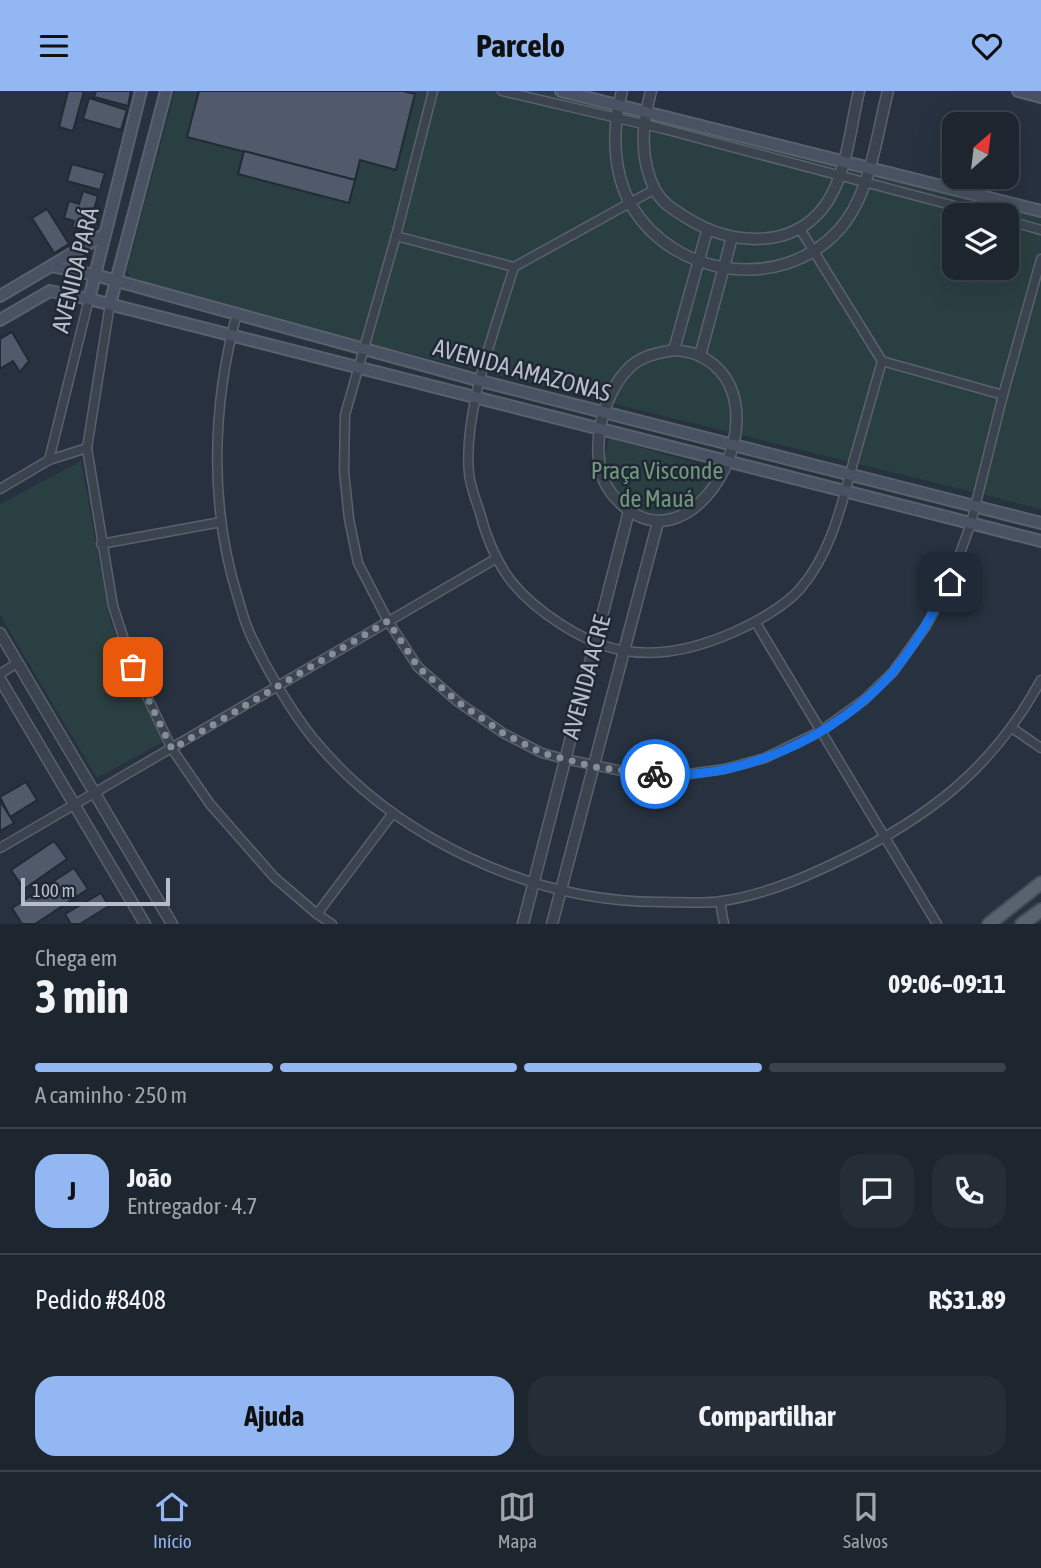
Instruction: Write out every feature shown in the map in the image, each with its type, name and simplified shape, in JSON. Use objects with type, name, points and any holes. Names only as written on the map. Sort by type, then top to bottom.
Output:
[{"type":"main road","name":"AVENIDA PARÁ","points":[[89,299],[141,91]]},
{"type":"main road","name":"AVENIDA PARÁ","points":[[110,304],[166,91]]},
{"type":"main road","points":[[561,91],[1041,211]]},
{"type":"main road","points":[[1018,91],[1041,97]]},
{"type":"main road","points":[[0,296],[105,234]]},
{"type":"main road","name":"AVENIDA AMAZONAS","points":[[51,266],[116,280],[364,350],[733,447],[850,473],[1041,523]]},
{"type":"main road","name":"AVENIDA AMAZONAS","points":[[0,320],[50,291],[89,299],[1041,541]]},
{"type":"main road","points":[[989,924],[1041,883]]},
{"type":"main road","points":[[1022,924],[1041,910]]},
{"type":"street","points":[[433,91],[396,236],[345,415],[344,471],[349,519],[358,563],[388,621],[418,667],[458,702],[503,733],[542,753],[594,767],[674,776],[724,769],[765,758],[821,731],[864,700],[893,672],[919,635],[950,582],[971,523],[1041,259]]},
{"type":"street","points":[[502,91],[643,124],[945,203]]},
{"type":"street","points":[[622,91],[615,117],[619,175],[630,203],[645,225],[675,250],[697,261],[723,269],[754,270],[796,261],[814,251],[838,230],[853,209],[865,181],[888,91]]},
{"type":"street","points":[[651,91],[643,124],[644,155],[655,190],[665,205],[707,231],[761,240],[781,237],[800,229],[824,206],[840,175],[859,91]]},
{"type":"street","points":[[396,236],[514,267],[655,190]]},
{"type":"street","points":[[1019,224],[1041,230]]},
{"type":"street","points":[[800,229],[882,361],[1003,395]]},
{"type":"street","points":[[674,350],[707,231]]},
{"type":"street","points":[[701,356],[732,237]]},
{"type":"street","points":[[514,267],[476,397],[469,431],[469,474],[485,530],[511,581],[548,616],[595,643],[623,651],[668,652],[711,643],[756,623],[799,590],[828,546],[882,361]]},
{"type":"street","name":"AVENIDA PARÁ","points":[[49,460],[89,299]]},
{"type":"street","name":"AVENIDA PARÁ","points":[[110,304],[87,448],[113,606],[133,667],[172,749],[210,804],[274,877],[332,924]]},
{"type":"street","points":[[237,313],[224,372],[216,465],[221,522],[232,579],[250,634],[278,685],[312,736],[346,772],[393,813],[433,838],[488,866],[532,883],[626,902],[720,902],[766,890],[813,874],[885,838],[947,797],[984,761],[1012,728],[1041,680]]},
{"type":"street","points":[[674,350],[701,356],[725,378],[734,395],[736,418],[733,447],[728,463],[714,490],[696,508],[678,518],[658,522],[642,518],[629,511],[602,479],[597,458],[600,429],[605,413],[615,387],[629,368],[647,356],[674,350]]},
{"type":"street","points":[[0,489],[49,460],[87,448]]},
{"type":"street","name":"AVENIDA ACRE","points":[[523,924],[629,511]]},
{"type":"street","points":[[102,544],[221,522]]},
{"type":"street","name":"AVENIDA ACRE","points":[[552,924],[658,522]]},
{"type":"street","points":[[0,848],[497,558]]},
{"type":"street","points":[[756,623],[937,924]]},
{"type":"street","points":[[0,633],[171,923]]},
{"type":"street","points":[[0,674],[18,663]]},
{"type":"street","points":[[0,679],[145,924]]},
{"type":"street","points":[[1012,728],[1041,748]]},
{"type":"street","points":[[317,914],[393,813]]},
{"type":"street","points":[[720,902],[724,924]]},
{"type":"green space","points":[[175,91],[569,91],[942,187],[942,189],[1006,203],[942,203],[942,280],[1019,280],[1019,206],[1041,212],[1041,509],[238,311],[130,278],[127,270]]},
{"type":"green space","name":"Praça Visconde de Mauá","points":[[609,438],[718,470],[711,483],[690,505],[665,516],[651,516],[637,511],[608,483],[604,466]]},
{"type":"green space","points":[[81,461],[106,599],[110,605],[107,606],[111,624],[163,742],[97,778],[0,615],[0,504]]},
{"type":"building","points":[[68,91],[84,91],[73,131],[59,127]]},
{"type":"building","points":[[96,91],[131,91],[128,106],[94,97]]},
{"type":"building","points":[[199,91],[403,91],[415,94],[396,170],[360,160],[355,180],[187,137]]},
{"type":"building","points":[[89,98],[127,110],[121,130],[83,119]]},
{"type":"building","points":[[244,151],[355,180],[349,203],[238,174]]},
{"type":"building","points":[[72,164],[105,173],[100,190],[67,181]]},
{"type":"building","points":[[83,191],[98,196],[87,232],[72,227],[74,221],[64,218],[69,201],[79,204]]},
{"type":"building","points":[[47,209],[69,244],[54,253],[32,218]]},
{"type":"building","points":[[12,332],[29,361],[20,372],[13,361],[0,369],[0,339]]},
{"type":"building","points":[[26,782],[37,800],[10,817],[0,797]]},
{"type":"building","points":[[0,801],[14,823],[0,831]]},
{"type":"building","points":[[54,841],[67,859],[24,889],[11,870]]},
{"type":"building","points":[[74,868],[88,889],[35,924],[22,924],[12,908]]},
{"type":"building","points":[[101,893],[109,906],[80,924],[71,924],[65,914]]},
{"type":"way so far","points":[[133,667],[172,749],[388,621],[418,667],[458,702],[503,733],[542,753],[594,767],[655,774]]},
{"type":"route","points":[[655,774],[674,776],[724,769],[765,758],[821,731],[864,700],[893,672],[926,626],[950,582]]}]
